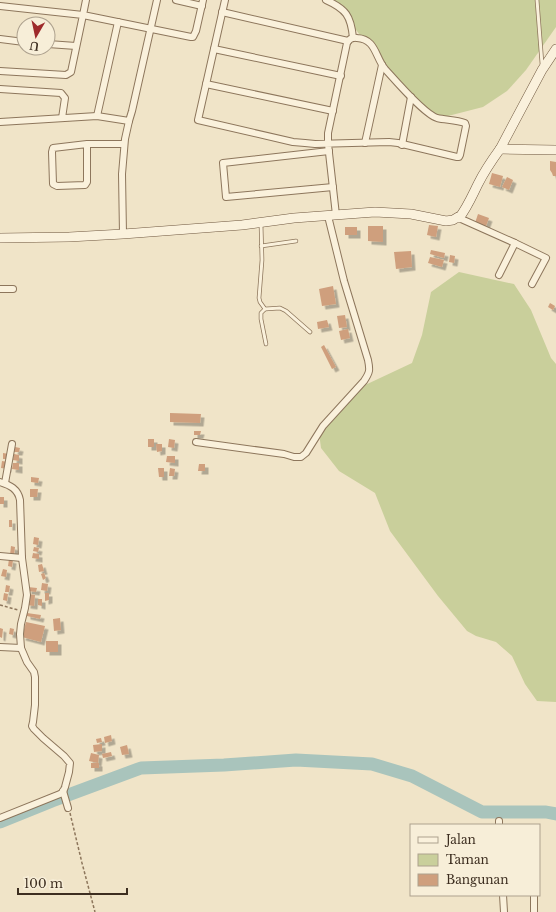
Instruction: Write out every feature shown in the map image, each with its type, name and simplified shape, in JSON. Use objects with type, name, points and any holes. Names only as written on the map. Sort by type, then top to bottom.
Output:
[{"type":"street","points":[[0,71],[66,75],[71,72],[86,0]]},
{"type":"street","points":[[122,234],[122,174],[124,144],[157,0]]},
{"type":"street","points":[[0,6],[83,15],[192,37],[195,35],[203,3],[176,0]]},
{"type":"street","points":[[222,12],[350,40],[358,38],[368,40],[382,65],[411,97],[433,116],[465,123],[466,126],[459,157],[389,142],[328,144],[293,142],[198,120],[222,12],[225,0]]},
{"type":"street","points":[[196,442],[301,457],[306,453],[323,426],[369,373],[368,360],[344,281],[332,215],[333,187],[328,144],[328,133],[340,76],[350,40],[350,20],[345,12],[326,0]]},
{"type":"street","points":[[97,116],[118,22]]},
{"type":"street","points":[[0,40],[16,41]]},
{"type":"street","points":[[56,45],[76,46]]},
{"type":"street","points":[[214,48],[340,76]]},
{"type":"street","points":[[0,238],[69,237],[122,234],[242,225],[294,218],[357,213],[388,212],[411,214],[446,221],[459,218],[467,208],[491,160],[500,149],[542,70],[556,49]]},
{"type":"street","points":[[365,143],[382,65]]},
{"type":"street","points":[[206,84],[333,111]]},
{"type":"street","points":[[0,89],[62,93],[65,98],[62,118]]},
{"type":"street","points":[[402,145],[411,97]]},
{"type":"street","points":[[0,122],[97,116],[129,121]]},
{"type":"street","points":[[87,144],[85,185],[57,186],[54,184],[53,148],[87,144],[124,144]]},
{"type":"street","points":[[500,149],[556,150]]},
{"type":"street","points":[[329,151],[223,163],[226,197],[333,187]]},
{"type":"street","points":[[459,218],[546,258],[532,284]]},
{"type":"street","points":[[499,275],[515,243]]},
{"type":"street","points":[[0,289],[13,289]]},
{"type":"street","points":[[12,444],[3,482],[14,488],[19,495],[22,558],[27,595],[20,634],[21,648],[27,662],[34,672],[35,677],[35,705],[32,726],[70,763],[64,793],[68,808]]},
{"type":"street","points":[[0,556],[22,558]]},
{"type":"street","points":[[0,647],[21,648]]},
{"type":"street","points":[[0,818],[64,793]]},
{"type":"street","points":[[503,896],[504,912]]},
{"type":"street","points":[[534,896],[534,912]]},
{"type":"lane","points":[[537,0],[542,70]]},
{"type":"lane","points":[[261,222],[262,260],[259,298],[265,309]]},
{"type":"lane","points":[[262,246],[296,241]]},
{"type":"lane","points":[[266,344],[261,319],[261,313],[265,309],[280,308],[286,310],[310,332]]},
{"type":"path","points":[[0,606],[24,612]]},
{"type":"path","points":[[68,808],[95,912]]},
{"type":"green space","points":[[332,0],[556,0],[556,27],[526,70],[507,91],[483,107],[444,117],[428,111],[380,60]]},
{"type":"green space","points":[[459,272],[514,284],[531,310],[551,358],[556,364],[556,702],[537,701],[525,684],[512,656],[496,642],[476,636],[467,631],[438,596],[390,531],[375,493],[339,471],[321,448],[319,433],[363,386],[412,363],[422,335],[431,292]]},
{"type":"building","points":[[550,161],[556,162],[556,176],[553,176],[550,170]]},
{"type":"building","points":[[492,173],[503,176],[500,187],[489,184]]},
{"type":"building","points":[[507,177],[513,180],[509,190],[502,187]]},
{"type":"building","points":[[478,214],[489,218],[486,226],[475,223]]},
{"type":"building","points":[[429,225],[438,226],[436,237],[427,235]]},
{"type":"building","points":[[368,226],[383,226],[383,242],[368,241]]},
{"type":"building","points":[[345,227],[357,227],[357,235],[345,235]]},
{"type":"building","points":[[431,250],[445,253],[444,258],[430,254]]},
{"type":"building","points":[[411,251],[412,267],[396,269],[394,252]]},
{"type":"building","points":[[450,255],[455,256],[454,263],[449,262]]},
{"type":"building","points":[[430,257],[444,260],[442,267],[428,263]]},
{"type":"building","points":[[333,286],[336,304],[322,306],[319,289]]},
{"type":"building","points":[[550,303],[555,306],[553,310],[548,307]]},
{"type":"building","points":[[345,315],[347,327],[339,328],[337,316]]},
{"type":"building","points":[[327,320],[329,327],[318,329],[317,322]]},
{"type":"building","points":[[348,329],[350,338],[341,340],[339,331]]},
{"type":"building","points":[[324,345],[336,367],[332,369],[321,347]]},
{"type":"building","points":[[170,413],[201,414],[200,423],[170,422]]},
{"type":"building","points":[[194,431],[201,431],[200,435],[194,435]]},
{"type":"building","points":[[148,439],[154,439],[154,447],[148,447]]},
{"type":"building","points":[[169,439],[175,440],[174,448],[168,447]]},
{"type":"building","points":[[156,444],[162,444],[162,451],[157,452]]},
{"type":"building","points":[[15,447],[20,448],[19,452],[14,452]]},
{"type":"building","points":[[3,453],[9,454],[8,459],[3,459]]},
{"type":"building","points":[[14,454],[19,455],[19,461],[13,460]]},
{"type":"building","points":[[167,456],[175,456],[175,463],[166,462]]},
{"type":"building","points":[[2,461],[8,462],[8,469],[1,468]]},
{"type":"building","points":[[13,463],[19,463],[19,470],[12,469]]},
{"type":"building","points":[[199,464],[205,464],[205,471],[198,471]]},
{"type":"building","points":[[158,468],[164,468],[164,477],[159,477]]},
{"type":"building","points":[[170,468],[175,469],[174,476],[169,476]]},
{"type":"building","points":[[31,477],[39,478],[38,483],[31,482]]},
{"type":"building","points":[[30,489],[38,489],[37,497],[30,497]]},
{"type":"building","points":[[0,497],[4,497],[4,504],[0,504]]},
{"type":"building","points":[[9,520],[12,520],[12,527],[9,527]]},
{"type":"building","points":[[34,537],[39,538],[38,545],[33,544]]},
{"type":"building","points":[[11,546],[15,547],[14,555],[10,555]]},
{"type":"building","points":[[34,547],[39,548],[38,552],[33,551]]},
{"type":"building","points":[[33,553],[39,554],[39,559],[32,558]]},
{"type":"building","points":[[9,559],[13,560],[12,567],[8,566]]},
{"type":"building","points":[[42,564],[44,571],[39,572],[38,565]]},
{"type":"building","points":[[3,569],[7,570],[6,577],[1,576]]},
{"type":"building","points":[[44,573],[46,578],[43,580],[41,574]]},
{"type":"building","points":[[42,583],[48,584],[47,591],[41,590]]},
{"type":"building","points":[[6,585],[10,586],[9,592],[5,592]]},
{"type":"building","points":[[28,587],[37,588],[36,592],[28,591]]},
{"type":"building","points":[[4,593],[8,594],[7,601],[3,600]]},
{"type":"building","points":[[45,593],[49,593],[49,600],[45,601]]},
{"type":"building","points":[[28,594],[35,595],[34,606],[27,605]]},
{"type":"building","points":[[38,599],[42,599],[42,606],[38,605]]},
{"type":"building","points":[[27,613],[41,615],[40,619],[27,616]]},
{"type":"building","points":[[60,618],[61,630],[54,631],[53,619]]},
{"type":"building","points":[[26,622],[45,626],[41,642],[22,637]]},
{"type":"building","points":[[0,628],[3,629],[2,638],[0,637]]},
{"type":"building","points":[[10,628],[14,629],[13,635],[9,634]]},
{"type":"building","points":[[46,641],[58,641],[58,652],[46,652]]},
{"type":"building","points":[[111,735],[112,741],[105,743],[104,737]]},
{"type":"building","points":[[101,738],[102,742],[97,743],[96,739]]},
{"type":"building","points":[[102,744],[102,751],[94,752],[93,745]]},
{"type":"building","points":[[127,745],[129,754],[122,755],[120,747]]},
{"type":"building","points":[[111,752],[112,756],[103,758],[102,754]]},
{"type":"building","points":[[91,753],[99,755],[98,763],[89,761]]},
{"type":"building","points":[[91,763],[99,763],[99,768],[91,768]]},
{"type":"waterway","points":[[0,822],[141,768],[224,765],[296,760],[372,764],[412,776],[482,812],[546,812],[556,814]]}]
